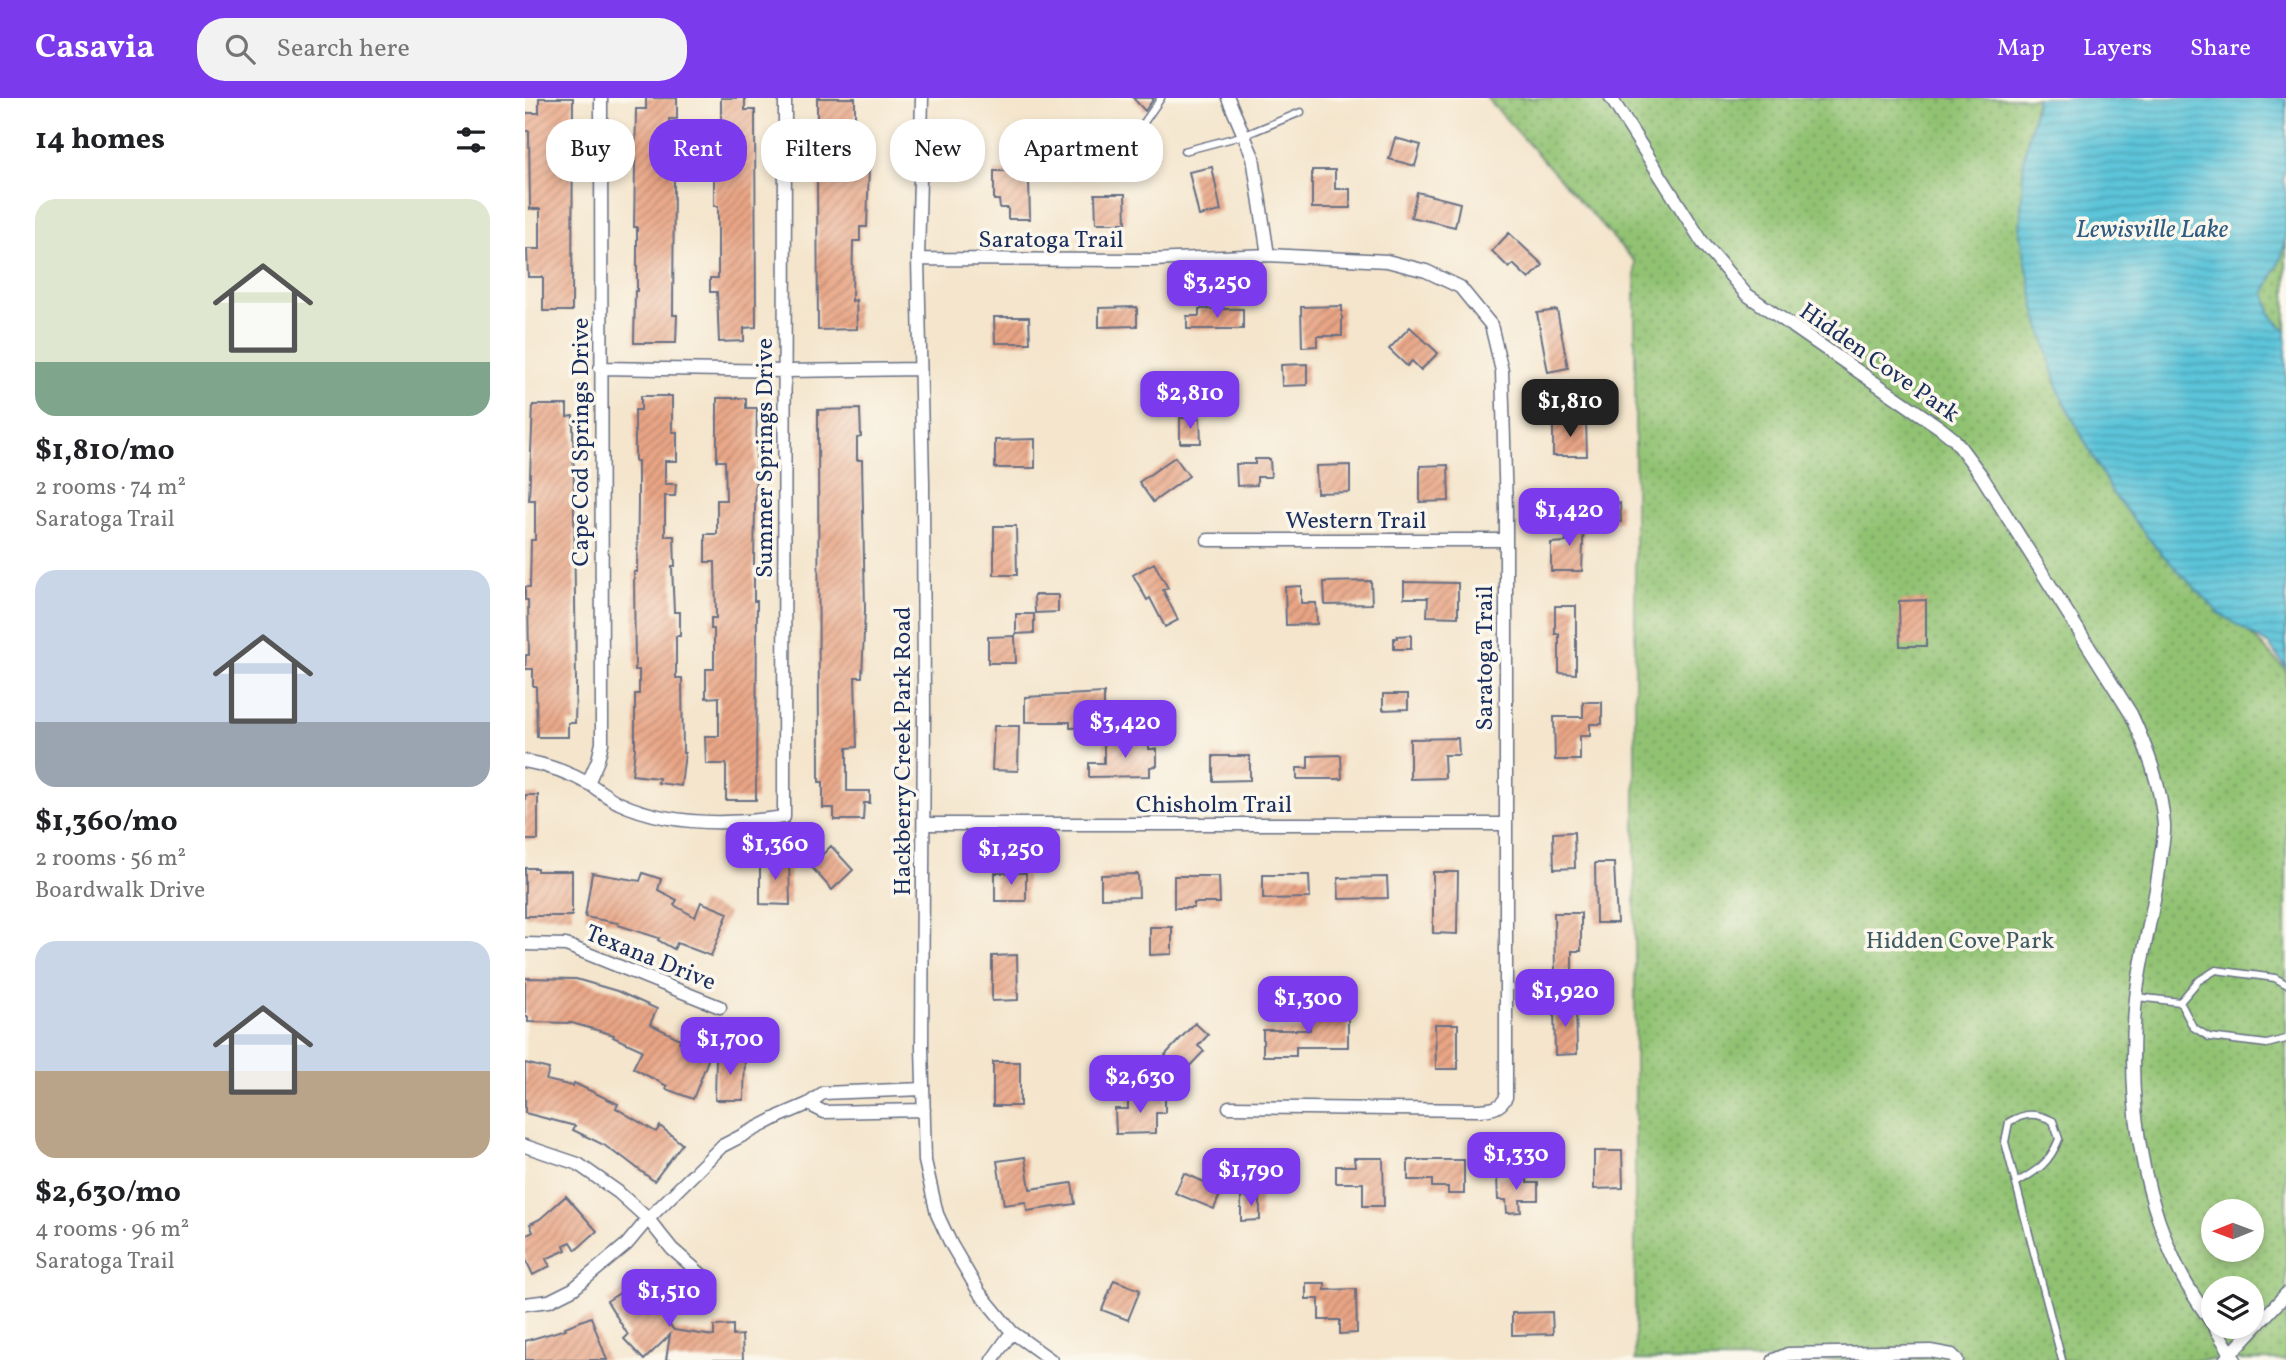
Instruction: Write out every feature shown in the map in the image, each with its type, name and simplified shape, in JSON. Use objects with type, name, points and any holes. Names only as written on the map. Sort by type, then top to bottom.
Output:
[{"type":"street","name":"Cape Cod Springs Drive","points":[[588,783],[602,743],[601,98]]},
{"type":"street","name":"Summer Springs Drive","points":[[588,783],[618,802],[668,820],[784,817],[785,98]]},
{"type":"street","name":"Hackberry Creek Park Road","points":[[922,98],[918,259],[923,496],[925,1161],[937,1214],[979,1292],[1011,1332],[1051,1360]]},
{"type":"street","points":[[1228,98],[1254,157],[1268,255]]},
{"type":"street","name":"Hidden Cove Park","points":[[1611,98],[1703,243],[1746,294],[1954,439],[1981,475],[2131,714],[2149,752],[2157,778],[2164,829],[2156,899],[2136,997],[2133,1068],[2137,1136],[2153,1206],[2178,1269],[2201,1305]]},
{"type":"street","name":"Saratoga Trail","points":[[918,259],[1152,260],[1268,255],[1387,261],[1426,271],[1459,287],[1491,325],[1502,371],[1506,1097],[1502,1104],[1494,1108],[1479,1110],[1229,1107]]},
{"type":"street","points":[[600,368],[786,372],[920,369]]},
{"type":"street","name":"Western Trail","points":[[1208,540],[1505,540]]},
{"type":"street","points":[[525,761],[588,783]]},
{"type":"street","name":"Chisholm Trail","points":[[923,824],[1504,824]]},
{"type":"street","name":"Texana Drive","points":[[525,944],[566,944],[720,1007]]},
{"type":"street","points":[[525,1304],[549,1301],[573,1289],[627,1244],[648,1219],[722,1146],[807,1104],[823,1093],[923,1089]]},
{"type":"street","points":[[839,1092],[839,1112]]},
{"type":"street","points":[[807,1104],[824,1112],[924,1110]]},
{"type":"street","points":[[525,1146],[578,1164],[618,1192],[648,1219],[672,1249],[703,1276]]},
{"type":"street","points":[[2231,1358],[2286,1294]]},
{"type":"street","points":[[992,1360],[1011,1332]]},
{"type":"street","name":"Hidden Cove Park","points":[[2221,1339],[2231,1358]]},
{"type":"street","points":[[1774,1360],[1788,1354],[1930,1351],[1952,1355],[1957,1360]]},
{"type":"lane","points":[[1146,119],[1161,98]]},
{"type":"lane","points":[[1184,151],[1245,135],[1301,112]]},
{"type":"lane","points":[[2180,1002],[2198,981],[2216,970],[2275,978],[2286,984]]},
{"type":"lane","points":[[2136,997],[2180,1002]]},
{"type":"lane","points":[[2180,1002],[2193,1027],[2210,1037],[2267,1044],[2286,1039]]},
{"type":"lane","points":[[2016,1183],[2051,1159],[2059,1139],[2053,1121],[2040,1114],[2023,1114],[2009,1122],[2005,1142],[2061,1360]]},
{"type":"green space","name":"Hidden Cove Park","points":[[1487,98],[2037,98],[2024,156],[2113,494],[2286,670],[2286,1360],[1635,1360],[1635,262]]},
{"type":"green space","points":[[2286,235],[2286,331],[2271,315],[2265,292],[2282,256]]},
{"type":"water","name":"Lewisville Lake","points":[[2037,98],[2286,98],[2286,166],[2283,178],[2286,193],[2286,235],[2282,256],[2265,292],[2271,315],[2286,331],[2286,667],[2269,645],[2219,613],[2158,550],[2113,494],[2060,395],[2035,308],[2020,232],[2024,156]]},
{"type":"building","points":[[539,98],[573,98],[573,119],[546,119],[546,182],[573,182],[572,311],[543,311],[543,277],[528,277],[527,249],[540,249],[540,209],[530,209],[529,131],[525,131],[525,113],[539,113]]},
{"type":"building","points":[[646,98],[677,98],[677,119],[649,119],[649,182],[674,182],[673,315],[677,315],[676,343],[634,343],[637,291],[637,227],[634,227],[636,109],[646,109]]},
{"type":"building","points":[[721,98],[745,98],[745,110],[755,110],[756,327],[744,328],[744,341],[719,342],[717,292],[710,292],[710,278],[718,278],[718,206],[714,206],[714,182],[747,182],[747,119],[721,119]]},
{"type":"building","points":[[817,98],[855,98],[855,119],[817,119]]},
{"type":"building","points":[[1133,98],[1154,98],[1145,111]]},
{"type":"building","points":[[1395,138],[1421,145],[1415,166],[1389,159]]},
{"type":"building","points":[[1212,167],[1221,211],[1199,216],[1189,172]]},
{"type":"building","points":[[1312,170],[1335,170],[1335,189],[1350,189],[1350,208],[1312,208]]},
{"type":"building","points":[[994,171],[999,171],[999,182],[1029,182],[1030,219],[1008,219],[1008,208],[1000,208],[999,200],[994,200]]},
{"type":"building","points":[[817,182],[868,182],[867,227],[860,227],[860,241],[853,241],[852,301],[856,300],[857,329],[818,330]]},
{"type":"building","points":[[1417,192],[1460,203],[1455,227],[1411,217]]},
{"type":"building","points":[[1095,194],[1125,194],[1126,223],[1096,223]]},
{"type":"building","points":[[1509,233],[1543,265],[1529,279],[1513,264],[1509,268],[1492,251]]},
{"type":"building","points":[[1342,306],[1342,336],[1317,336],[1317,346],[1302,347],[1301,307]]},
{"type":"building","points":[[1137,307],[1137,326],[1099,327],[1099,308]]},
{"type":"building","points":[[1199,309],[1243,309],[1243,329],[1187,329],[1187,316],[1199,316]]},
{"type":"building","points":[[1557,310],[1568,368],[1548,372],[1537,313]]},
{"type":"building","points":[[994,317],[1029,317],[1030,343],[995,343]]},
{"type":"building","points":[[1410,327],[1438,353],[1421,370],[1412,361],[1407,366],[1389,349]]},
{"type":"building","points":[[1307,364],[1307,385],[1282,386],[1281,365]]},
{"type":"building","points":[[641,396],[672,396],[672,432],[677,432],[677,461],[665,461],[665,484],[676,484],[675,496],[665,496],[665,536],[674,536],[674,612],[680,612],[680,636],[676,636],[676,678],[682,678],[685,753],[681,786],[658,783],[659,778],[632,775],[635,694],[639,694],[639,670],[635,670],[634,572],[637,572],[638,461],[635,461],[635,410],[641,410]]},
{"type":"building","points":[[717,398],[746,398],[746,408],[757,408],[754,562],[754,601],[757,601],[756,800],[726,800],[726,764],[706,764],[705,736],[719,736],[719,697],[706,698],[706,669],[714,669],[714,629],[711,629],[711,618],[716,618],[715,562],[705,562],[705,534],[717,534],[717,500],[726,500],[725,461],[717,461]]},
{"type":"building","points":[[533,405],[567,405],[567,417],[573,416],[576,687],[575,723],[568,723],[568,737],[537,737],[533,669],[525,669],[526,655],[529,655],[528,600],[525,600],[525,587],[530,587],[531,540],[535,540],[535,500],[529,500]]},
{"type":"building","points":[[860,409],[861,437],[857,438],[857,460],[862,460],[865,609],[862,677],[855,677],[857,747],[847,748],[847,791],[870,791],[870,803],[864,803],[863,820],[834,820],[834,808],[823,808],[823,782],[819,782],[818,410]]},
{"type":"building","points":[[1180,418],[1200,418],[1201,443],[1180,443]]},
{"type":"building","points":[[1586,421],[1587,456],[1553,456],[1553,422]]},
{"type":"building","points":[[1035,439],[1035,468],[995,468],[995,440]]},
{"type":"building","points":[[1175,457],[1189,476],[1153,502],[1139,482]]},
{"type":"building","points":[[1255,459],[1270,459],[1271,477],[1257,477],[1257,485],[1237,486],[1236,464],[1255,464]]},
{"type":"building","points":[[1350,465],[1350,492],[1317,493],[1316,466]]},
{"type":"building","points":[[1448,465],[1449,501],[1420,502],[1420,466]]},
{"type":"building","points":[[1599,503],[1620,503],[1621,522],[1600,522]]},
{"type":"building","points":[[1566,517],[1584,517],[1582,571],[1551,571],[1551,543],[1566,542]]},
{"type":"building","points":[[994,526],[1016,526],[1017,575],[994,575]]},
{"type":"building","points":[[1154,563],[1168,588],[1163,590],[1178,620],[1165,627],[1150,598],[1147,600],[1133,575]]},
{"type":"building","points":[[1371,581],[1372,604],[1325,605],[1324,582]]},
{"type":"building","points":[[1404,582],[1458,583],[1458,617],[1427,616],[1428,598],[1404,598]]},
{"type":"building","points":[[1301,586],[1301,603],[1316,603],[1317,624],[1286,625],[1285,587]]},
{"type":"building","points":[[1034,595],[1058,595],[1058,612],[1035,613]]},
{"type":"building","points":[[1926,600],[1926,646],[1900,646],[1899,601]]},
{"type":"building","points":[[1555,606],[1576,606],[1576,674],[1559,673],[1559,634],[1555,634]]},
{"type":"building","points":[[1016,614],[1034,614],[1034,633],[1016,634]]},
{"type":"building","points":[[1411,635],[1411,649],[1394,649],[1394,638]]},
{"type":"building","points":[[1015,636],[1016,663],[988,663],[988,637]]},
{"type":"building","points":[[1104,693],[1104,727],[1070,728],[1070,722],[1025,722],[1025,697]]},
{"type":"building","points":[[1383,694],[1408,694],[1408,709],[1383,710]]},
{"type":"building","points":[[1583,702],[1602,702],[1602,724],[1590,724],[1590,736],[1580,736],[1580,760],[1555,760],[1554,717],[1583,717]]},
{"type":"building","points":[[994,726],[1019,726],[1018,771],[992,770]]},
{"type":"building","points":[[1458,738],[1459,755],[1444,755],[1445,778],[1410,779],[1410,739]]},
{"type":"building","points":[[1149,740],[1149,749],[1157,749],[1157,766],[1150,767],[1150,776],[1089,777],[1089,763],[1104,763],[1104,741]]},
{"type":"building","points":[[1341,755],[1342,779],[1297,779],[1297,768],[1308,768],[1308,756]]},
{"type":"building","points":[[1213,756],[1250,756],[1250,780],[1213,781]]},
{"type":"building","points":[[525,795],[538,795],[538,840],[525,840]]},
{"type":"building","points":[[1574,832],[1575,868],[1554,869],[1553,833]]},
{"type":"building","points":[[831,846],[853,870],[832,890],[806,861],[818,849],[823,854]]},
{"type":"building","points":[[760,859],[789,859],[790,905],[760,904]]},
{"type":"building","points":[[1595,863],[1614,863],[1617,923],[1596,923]]},
{"type":"building","points":[[525,868],[537,868],[537,871],[572,871],[572,916],[525,916]]},
{"type":"building","points":[[1433,872],[1458,872],[1457,934],[1433,933]]},
{"type":"building","points":[[592,873],[640,881],[643,873],[661,879],[658,890],[677,900],[674,905],[695,917],[701,902],[728,913],[711,956],[677,943],[674,949],[658,940],[659,938],[618,923],[585,917]]},
{"type":"building","points":[[995,873],[1026,873],[1026,901],[995,901]]},
{"type":"building","points":[[1138,874],[1139,897],[1101,898],[1101,875]]},
{"type":"building","points":[[1263,875],[1309,875],[1310,898],[1263,899]]},
{"type":"building","points":[[1174,876],[1219,876],[1220,903],[1194,903],[1194,908],[1174,908]]},
{"type":"building","points":[[1387,877],[1388,898],[1339,899],[1338,878]]},
{"type":"building","points":[[1554,913],[1581,913],[1581,951],[1572,951],[1572,971],[1555,971]]},
{"type":"building","points":[[1150,927],[1172,927],[1172,954],[1150,955]]},
{"type":"building","points":[[1017,955],[1018,1000],[992,1001],[992,956]]},
{"type":"building","points":[[525,978],[576,979],[617,991],[657,1009],[650,1024],[680,1039],[679,1042],[710,1055],[693,1099],[666,1089],[667,1086],[633,1068],[642,1050],[613,1037],[614,1035],[572,1023],[528,1022],[528,1017],[525,1017]]},
{"type":"building","points":[[1576,1004],[1577,1054],[1555,1055],[1554,1005]]},
{"type":"building","points":[[1310,1014],[1348,1014],[1348,1047],[1296,1047],[1296,1056],[1263,1056],[1263,1030],[1310,1030]]},
{"type":"building","points":[[1195,1023],[1208,1035],[1198,1046],[1204,1051],[1183,1073],[1165,1055]]},
{"type":"building","points":[[1435,1024],[1458,1024],[1458,1069],[1436,1069]]},
{"type":"building","points":[[733,1052],[745,1052],[744,1100],[715,1100],[716,1056],[733,1056]]},
{"type":"building","points":[[993,1062],[1020,1062],[1020,1106],[993,1106]]},
{"type":"building","points":[[525,1063],[549,1069],[546,1080],[573,1086],[574,1083],[618,1104],[616,1108],[656,1132],[660,1126],[682,1144],[654,1181],[620,1155],[573,1130],[575,1126],[525,1113]]},
{"type":"building","points":[[1165,1096],[1165,1113],[1156,1113],[1156,1133],[1116,1134],[1115,1109],[1128,1109],[1128,1097]]},
{"type":"building","points":[[1594,1151],[1622,1151],[1623,1188],[1594,1189]]},
{"type":"building","points":[[1025,1157],[1030,1189],[1072,1183],[1075,1204],[1027,1211],[1026,1202],[1004,1205],[997,1161]]},
{"type":"building","points":[[1354,1158],[1383,1158],[1384,1206],[1363,1206],[1363,1183],[1336,1183],[1336,1166],[1355,1166]]},
{"type":"building","points":[[1408,1160],[1464,1160],[1464,1194],[1448,1194],[1448,1187],[1432,1187],[1432,1180],[1408,1180]]},
{"type":"building","points":[[1184,1173],[1222,1190],[1214,1209],[1175,1193]]},
{"type":"building","points":[[1527,1176],[1527,1183],[1538,1183],[1538,1200],[1520,1200],[1521,1212],[1507,1213],[1506,1200],[1498,1200],[1497,1177]]},
{"type":"building","points":[[566,1196],[597,1231],[576,1250],[571,1242],[564,1245],[566,1250],[546,1259],[550,1266],[533,1275],[525,1258],[525,1236],[533,1232],[530,1224],[540,1219]]},
{"type":"building","points":[[1260,1196],[1260,1220],[1241,1221],[1241,1197]]},
{"type":"building","points":[[647,1276],[662,1300],[652,1306],[674,1330],[714,1336],[714,1326],[733,1325],[733,1336],[742,1335],[743,1360],[666,1360],[670,1335],[644,1360],[624,1339],[628,1335],[607,1301]]},
{"type":"building","points":[[1114,1280],[1140,1290],[1128,1320],[1102,1310]]},
{"type":"building","points":[[1306,1283],[1325,1283],[1325,1290],[1356,1289],[1357,1333],[1340,1334],[1340,1320],[1319,1320],[1319,1299],[1306,1299]]},
{"type":"building","points":[[1552,1312],[1553,1334],[1512,1335],[1512,1313]]},
{"type":"building","points":[[591,1317],[607,1360],[525,1360],[525,1341],[566,1329],[565,1327]]}]
